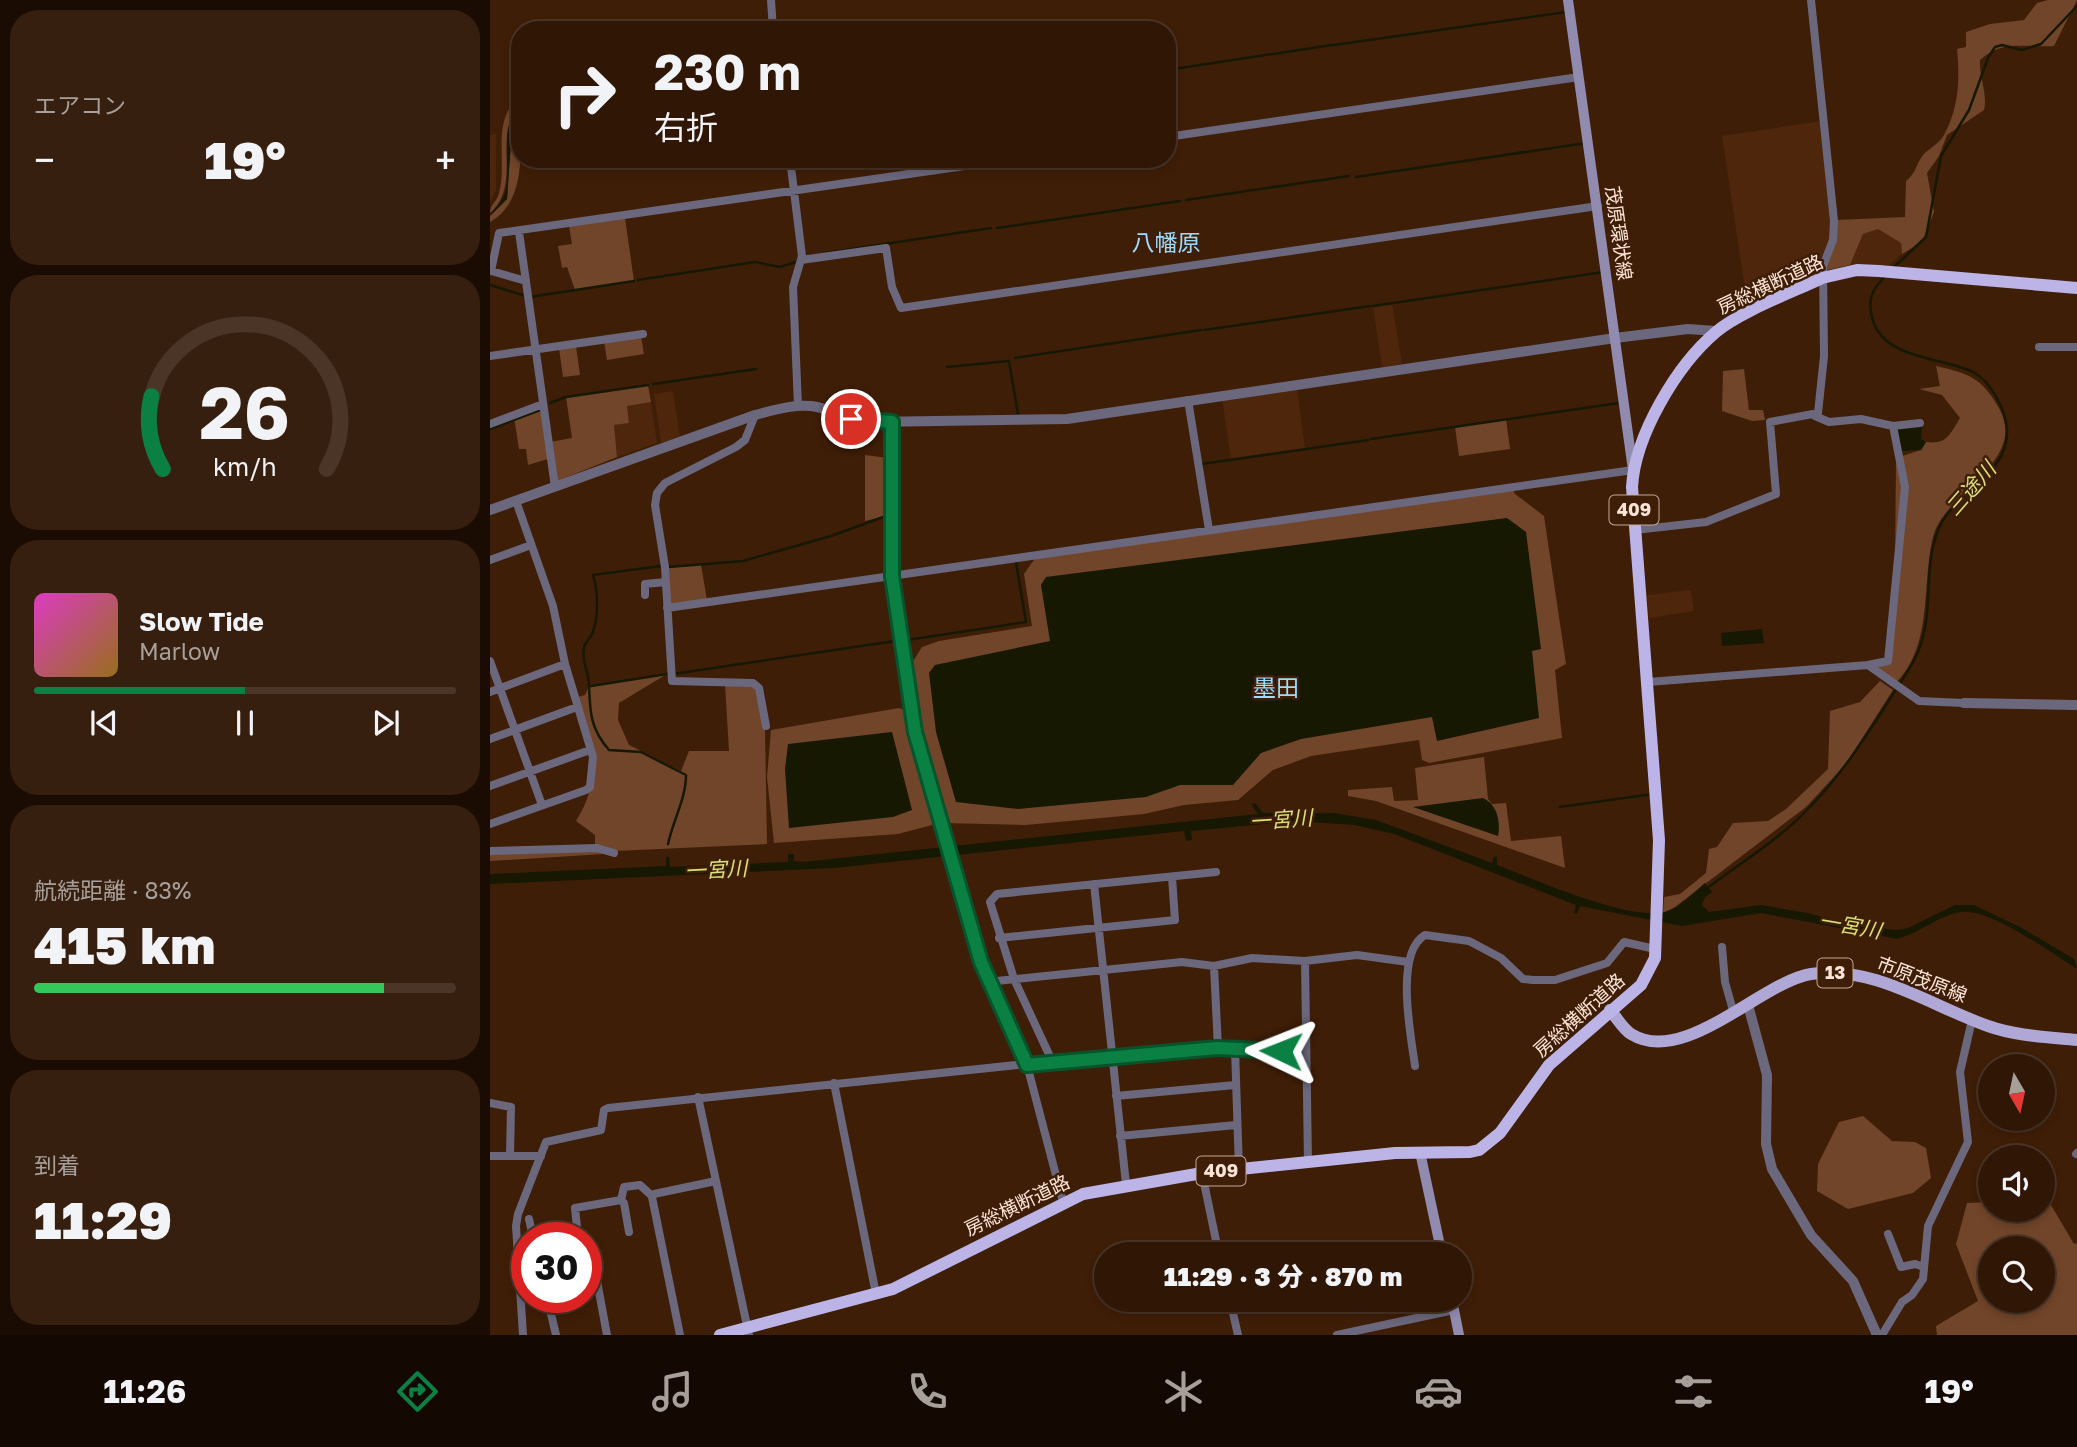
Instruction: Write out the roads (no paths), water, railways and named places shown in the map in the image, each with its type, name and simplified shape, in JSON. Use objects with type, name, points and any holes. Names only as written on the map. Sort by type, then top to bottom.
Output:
[{"type":"highway","name":"房総横断道路","points":[[720,1335],[748,1331],[893,1289],[1083,1194],[1126,1184],[1202,1173],[1420,1152],[1460,1154],[1486,1145],[1511,1120],[1560,1054],[1648,976],[1656,949],[1659,840],[1635,530],[1633,470],[1649,425],[1674,382],[1716,331],[1822,278],[1857,270],[2077,288]]},
{"type":"main road","name":"茂原環状線","points":[[1568,0],[1633,470]]},
{"type":"main road","name":"市原茂原線","points":[[1610,1010],[1628,1032],[1649,1041],[1676,1038],[1734,1014],[1795,978],[1822,973],[1848,974],[1883,982],[2006,1032],[2077,1040]]},
{"type":"main road","points":[[1420,1152],[1439,1242]]},
{"type":"main road","points":[[1454,1312],[1459,1335]]},
{"type":"street","points":[[771,0],[773,21]]},
{"type":"street","points":[[1811,0],[1834,220],[1833,240],[1823,266],[1824,356],[1818,413],[1815,416]]},
{"type":"street","points":[[1176,136],[1579,77]]},
{"type":"street","points":[[791,168],[801,260],[793,287],[798,406]]},
{"type":"street","points":[[526,281],[491,271],[499,233],[953,168]]},
{"type":"street","points":[[801,260],[886,248],[892,287],[901,308],[1598,206]]},
{"type":"street","points":[[519,232],[555,486]]},
{"type":"street","points":[[490,510],[755,415],[798,406],[815,407],[851,419],[892,422],[1067,419],[1615,338],[1688,329],[1716,331]]},
{"type":"street","points":[[490,356],[643,334]]},
{"type":"street","points":[[2039,346],[2077,347]]},
{"type":"street","points":[[1188,400],[1209,530]]},
{"type":"street","points":[[490,424],[543,404]]},
{"type":"street","points":[[755,415],[745,440],[678,475],[657,493],[655,505],[666,582],[672,681],[753,683],[759,688],[766,726]]},
{"type":"street","points":[[1635,530],[1706,522],[1776,494],[1770,422],[1780,418],[1815,416],[1829,422],[1861,419],[1893,426],[1920,423]]},
{"type":"street","points":[[892,422],[892,576],[909,706],[939,825],[987,982],[1027,1065],[1063,1202]]},
{"type":"street","points":[[1648,682],[1868,665],[1888,661],[1905,487],[1893,426]]},
{"type":"street","points":[[667,608],[1633,470]]},
{"type":"street","points":[[490,824],[590,787],[593,757],[565,664],[553,606],[516,501]]},
{"type":"street","points":[[490,560],[531,545]]},
{"type":"street","points":[[645,595],[645,584],[666,582]]},
{"type":"street","points":[[490,660],[542,805]]},
{"type":"street","points":[[490,692],[565,664]]},
{"type":"street","points":[[1868,665],[1891,684],[1919,701],[2077,705]]},
{"type":"street","points":[[490,738],[577,707]]},
{"type":"street","points":[[490,786],[590,750]]},
{"type":"street","points":[[490,851],[597,848],[614,853]]},
{"type":"street","points":[[1053,1063],[1014,978],[999,938],[990,902],[997,894],[1216,872]]},
{"type":"street","points":[[999,938],[1175,920],[1172,877]]},
{"type":"street","points":[[1094,884],[1126,1184]]},
{"type":"street","points":[[1415,1066],[1407,1016],[1408,962],[1419,939],[1425,935],[1469,941],[1501,958],[1523,979],[1555,981],[1607,963],[1612,960],[1621,943],[1656,949]]},
{"type":"street","points":[[1722,947],[1725,982],[1734,1014]]},
{"type":"street","points":[[987,982],[1182,962],[1214,966],[1252,958],[1304,961],[1357,955],[1408,962]]},
{"type":"street","points":[[1304,961],[1308,1163]]},
{"type":"street","points":[[1214,966],[1217,1048]]},
{"type":"street","points":[[1748,1005],[1767,1075],[1766,1144],[1772,1169],[1811,1236],[1853,1281],[1880,1335],[1902,1302],[1919,1287],[1928,1226],[1968,1142],[1960,1072],[1972,1020]]},
{"type":"street","points":[[523,1335],[516,1226],[518,1214],[546,1142],[601,1130],[604,1110],[608,1108],[1112,1055],[1217,1048],[1304,1052]]},
{"type":"street","points":[[1235,1049],[1236,1125],[1240,1170]]},
{"type":"street","points":[[834,1083],[876,1294]]},
{"type":"street","points":[[1116,1096],[1235,1084]]},
{"type":"street","points":[[698,1097],[748,1331]]},
{"type":"street","points":[[490,1103],[511,1107],[510,1156]]},
{"type":"street","points":[[1120,1136],[1236,1125]]},
{"type":"street","points":[[490,1156],[541,1156]]},
{"type":"street","points":[[1202,1173],[1216,1242]]},
{"type":"street","points":[[652,1196],[716,1181]]},
{"type":"street","points":[[629,1233],[624,1203],[621,1200],[624,1187],[639,1185],[652,1196],[680,1335]]},
{"type":"street","points":[[576,1222],[575,1208],[621,1200]]},
{"type":"street","points":[[1888,1234],[1901,1267],[1915,1264],[1924,1267]]},
{"type":"street","points":[[602,1308],[607,1335]]},
{"type":"street","points":[[1233,1312],[1238,1335]]},
{"type":"street","points":[[1338,1335],[1426,1312]]},
{"type":"street","points":[[551,1313],[556,1335]]},
{"type":"water","points":[[511,119],[507,199],[490,216],[505,193]]},
{"type":"water","points":[[1922,425],[1921,439],[1926,442],[1921,450],[1900,451],[1897,428]]},
{"type":"water","points":[[1507,518],[1526,532],[1541,649],[1532,651],[1539,718],[1437,741],[1432,717],[1301,739],[1261,753],[1233,785],[1180,785],[1146,797],[1018,809],[956,802],[936,732],[929,673],[935,665],[1050,641],[1041,585],[1046,577]]},
{"type":"water","points":[[1762,629],[1764,643],[1722,646],[1721,633]]},
{"type":"water","points":[[892,732],[912,810],[893,817],[789,828],[785,769],[788,744]]},
{"type":"water","points":[[1483,798],[1492,804],[1497,814],[1498,836],[1413,807]]},
{"type":"water","name":"一宮川","points":[[1255,803],[1263,813],[1334,813],[1376,820],[1492,863],[1494,856],[1497,857],[1497,865],[1581,897],[1605,905],[1649,913],[1670,910],[1705,883],[1712,892],[1705,897],[1702,905],[1709,912],[1761,905],[1857,926],[1896,930],[1908,928],[1955,905],[1974,905],[2022,928],[2074,959],[2077,969],[2004,924],[1973,912],[1953,914],[1897,939],[1761,913],[1682,926],[1580,906],[1577,914],[1574,913],[1576,905],[1394,834],[1354,825],[1294,821],[1191,831],[1192,840],[1186,841],[1184,831],[834,868],[490,884],[490,874],[666,866],[666,857],[669,857],[670,867],[788,862],[788,854],[794,854],[794,861],[803,862],[1258,814],[1251,804]]},
{"type":"waterway","name":"三途川","points":[[1893,268],[1926,237],[1941,156],[1969,110],[1988,58],[1995,47],[2002,45],[2022,50],[2041,44],[2077,6]]},
{"type":"waterway","points":[[1334,45],[1567,12]]},
{"type":"waterway","points":[[1176,69],[1332,45]]},
{"type":"waterway","points":[[1356,177],[1586,143]]},
{"type":"waterway","points":[[1186,200],[1349,176]]},
{"type":"waterway","points":[[997,228],[1180,201]]},
{"type":"waterway","points":[[825,253],[991,228]]},
{"type":"waterway","points":[[638,280],[755,262],[780,267],[799,261]]},
{"type":"waterway","points":[[1373,306],[1604,272]]},
{"type":"waterway","name":"三途川","points":[[1706,889],[1795,822],[1841,771],[1862,742],[1910,668],[1920,645],[1928,608],[1932,550],[1942,522],[1992,469],[2006,445],[2004,414],[1991,389],[1980,376],[1897,348],[1876,328],[1871,301],[1876,287],[1886,275]]},
{"type":"waterway","points":[[530,297],[634,281]]},
{"type":"waterway","points":[[490,285],[526,296]]},
{"type":"waterway","points":[[1204,330],[1370,306]]},
{"type":"waterway","points":[[1015,358],[1201,330]]},
{"type":"waterway","points":[[947,367],[1009,361],[1018,414]]},
{"type":"waterway","points":[[653,384],[756,369]]},
{"type":"waterway","points":[[550,403],[566,397],[648,385]]},
{"type":"waterway","points":[[1371,439],[1619,403]]},
{"type":"waterway","points":[[490,429],[540,410]]},
{"type":"waterway","points":[[1202,464],[1368,440]]},
{"type":"waterway","points":[[668,567],[743,561],[831,536],[889,515]]},
{"type":"waterway","points":[[907,640],[1026,622],[1016,562]]},
{"type":"waterway","points":[[661,566],[593,575],[597,613],[592,634],[583,653],[589,680],[592,719],[609,750],[641,752],[686,775],[684,793],[668,844]]},
{"type":"waterway","points":[[673,674],[895,641]]},
{"type":"waterway","points":[[591,686],[667,674]]},
{"type":"waterway","points":[[1560,807],[1653,794]]},
{"type":"district","name":"八幡原","points":[[1166,243]]},
{"type":"district","name":"墨田","points":[[1276,688]]}]
